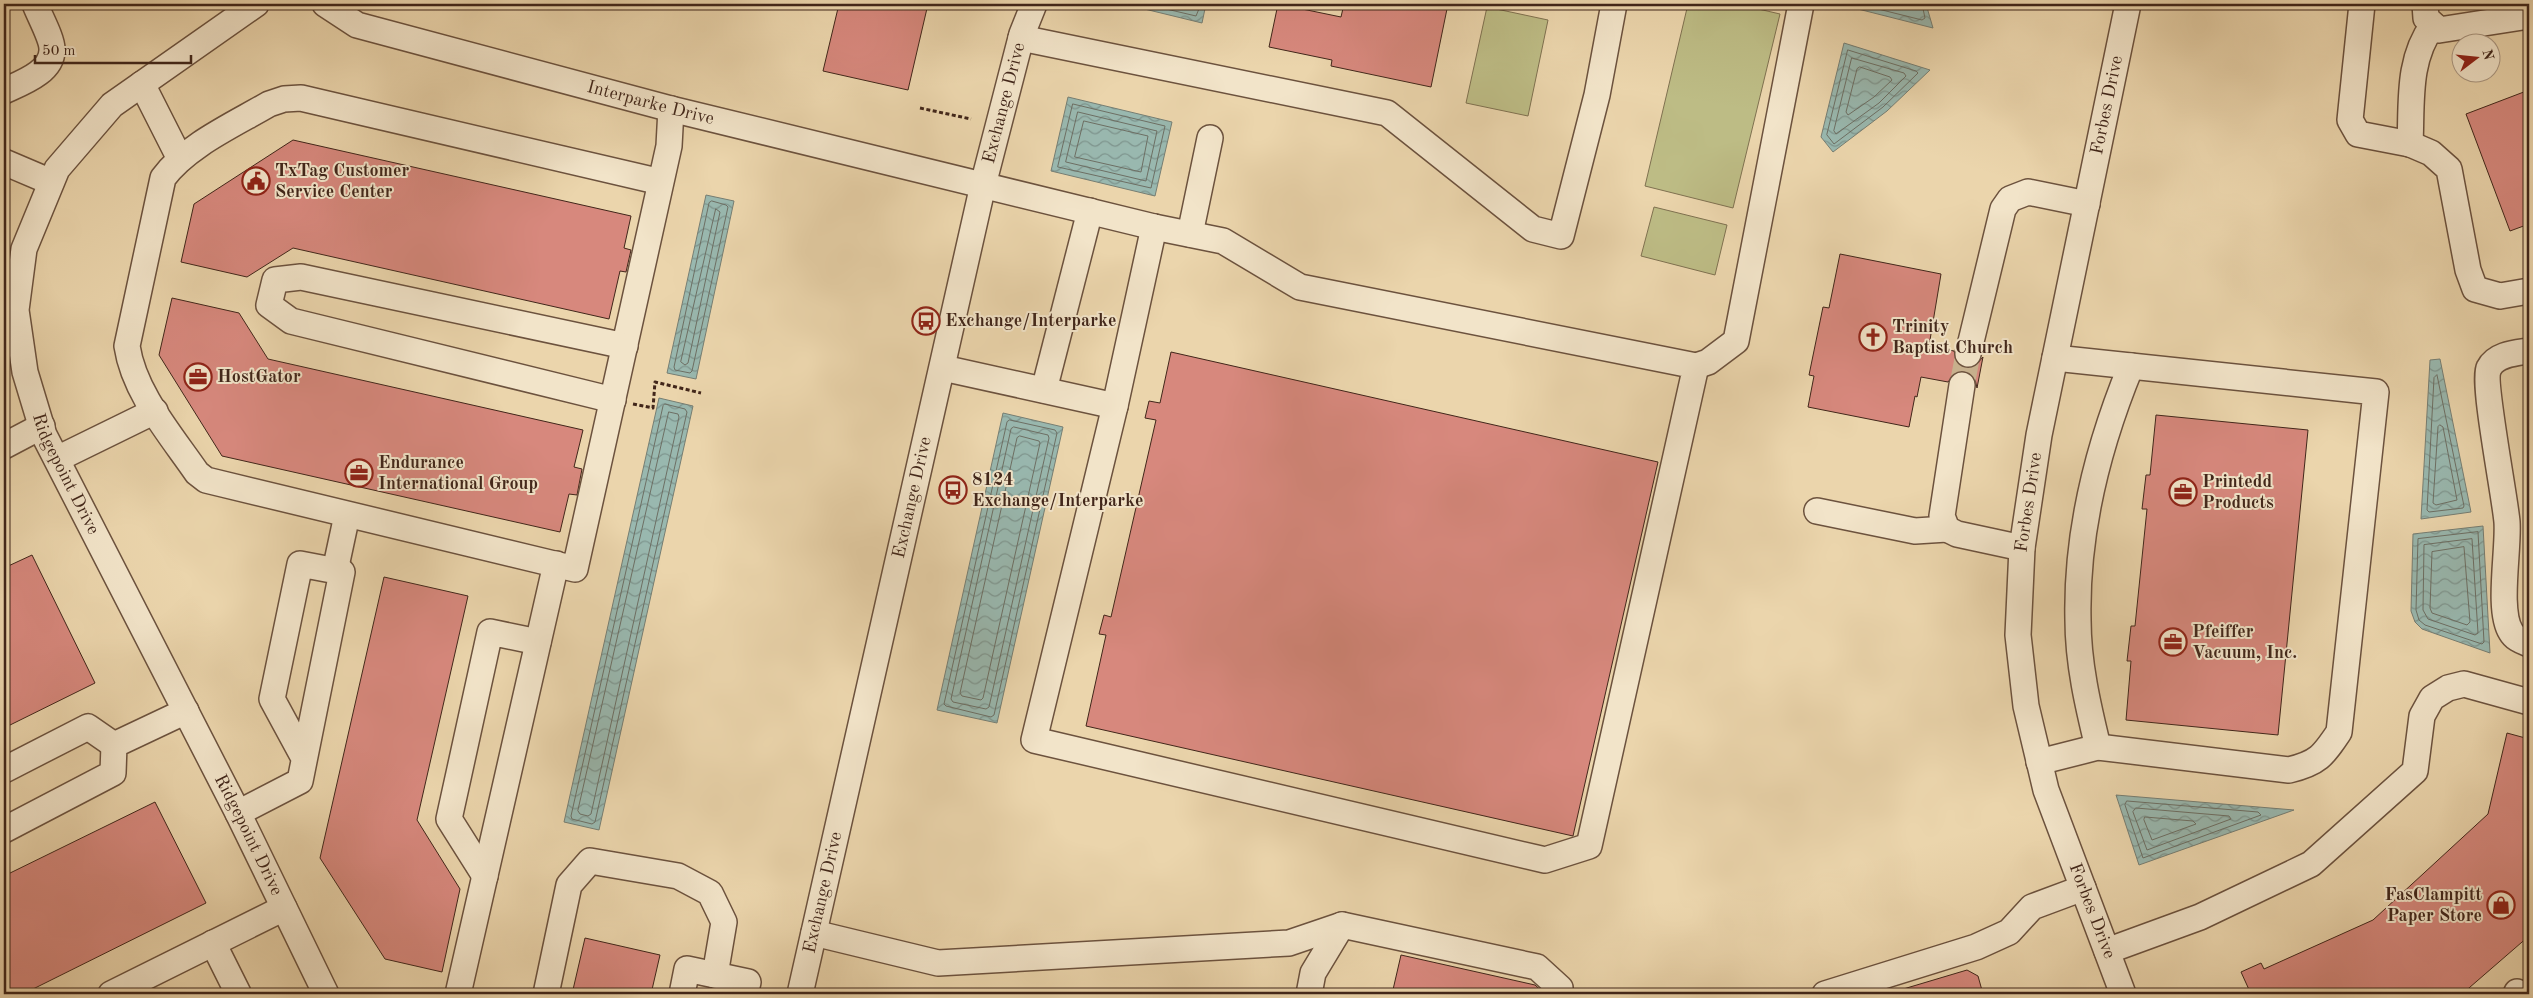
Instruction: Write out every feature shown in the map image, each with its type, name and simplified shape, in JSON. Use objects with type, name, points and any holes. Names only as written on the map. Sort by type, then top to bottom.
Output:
[{"type":"street","points":[[4,91],[33,77],[46,64],[52,49],[35,4]]},
{"type":"street","name":"Ridgepoint Drive","points":[[256,4],[112,105],[57,168],[24,249],[11,296],[16,310],[25,372],[42,426],[57,459],[238,813],[326,994]]},
{"type":"street","name":"Interparke Drive","points":[[325,4],[357,25],[671,109],[1154,227],[1223,241],[1300,287],[1696,366]]},
{"type":"street","name":"Exchange Drive","points":[[800,994],[984,185],[1022,38],[1034,4]]},
{"type":"street","points":[[1022,38],[1387,113],[1533,229],[1561,236],[1597,95],[1614,4]]},
{"type":"street","points":[[1154,227],[1115,406],[1034,740],[1545,860],[1588,846],[1696,366],[1708,362],[1736,341],[1801,4]]},
{"type":"street","name":"Forbes Drive","points":[[2123,994],[2046,790],[2026,706],[2018,635],[2022,548],[2039,435],[2128,4]]},
{"type":"street","points":[[2362,4],[2350,120],[2358,134],[2410,144],[2431,153],[2449,168],[2468,270],[2475,289],[2500,296],[2529,291]]},
{"type":"street","points":[[2410,144],[2413,69],[2424,38],[2429,14]]},
{"type":"street","points":[[2429,14],[2439,30],[2529,16]]},
{"type":"street","points":[[142,84],[180,158]]},
{"type":"street","points":[[661,182],[301,98],[284,99],[269,104],[180,158],[163,178],[127,346],[130,362],[135,376],[155,411],[197,473],[206,480],[575,569],[624,346],[661,182],[669,146],[671,109]]},
{"type":"street","points":[[1190,234],[1210,138]]},
{"type":"street","points":[[4,162],[51,182]]},
{"type":"street","points":[[1968,354],[2003,209],[2010,200],[2028,192],[2087,204]]},
{"type":"street","points":[[1044,390],[1090,211]]},
{"type":"street","points":[[612,400],[291,321],[269,305],[275,280],[301,276],[624,346]]},
{"type":"street","points":[[2529,351],[2504,356],[2495,361],[2489,368],[2486,385],[2503,483],[2507,523],[2504,612],[2511,632],[2517,639],[2529,644]]},
{"type":"street","points":[[2040,762],[2098,747],[2289,770],[2311,765],[2326,751],[2339,732],[2376,392],[2055,358]]},
{"type":"street","points":[[2098,747],[2088,703],[2078,621],[2080,568],[2087,512],[2100,454],[2113,410],[2131,366]]},
{"type":"street","points":[[943,368],[1115,406]]},
{"type":"street","points":[[1962,385],[1942,506],[1942,516],[1947,528],[1957,534],[2022,548]]},
{"type":"street","points":[[57,459],[155,411]]},
{"type":"street","points":[[4,446],[42,426]]},
{"type":"street","points":[[1817,511],[1916,531],[1947,528]]},
{"type":"street","points":[[335,571],[347,515]]},
{"type":"street","points":[[238,813],[300,781],[342,572],[300,564],[272,699],[304,758]]},
{"type":"street","points":[[458,994],[556,564]]},
{"type":"street","points":[[486,876],[449,819],[490,632],[538,642]]},
{"type":"street","points":[[2107,951],[2200,917],[2312,864],[2415,771],[2422,716],[2432,698],[2448,688],[2464,684],[2529,702]]},
{"type":"street","points":[[114,745],[186,711]]},
{"type":"street","points":[[4,770],[88,727],[114,745]]},
{"type":"street","points":[[4,830],[113,773],[114,745]]},
{"type":"street","points":[[546,994],[568,885],[590,860],[678,876],[710,893],[724,922],[716,975]]},
{"type":"street","points":[[1825,994],[1976,947],[2009,932],[2032,906],[2083,888]]},
{"type":"street","points":[[111,994],[284,908]]},
{"type":"street","points":[[1309,994],[1313,973],[1342,925]]},
{"type":"street","points":[[814,933],[938,963],[1289,943],[1342,925],[1537,967],[1560,988],[1559,994]]},
{"type":"street","points":[[213,943],[238,993],[235,994]]},
{"type":"street","points":[[682,994],[687,969],[748,982],[745,994]]},
{"type":"path","points":[[920,108],[970,119]]},
{"type":"path","points":[[612,400],[653,408],[655,382],[702,393]]},
{"type":"shaded area","points":[[1688,4],[1737,4],[1780,14],[1733,208],[1645,186]]},
{"type":"shaded area","points":[[1487,7],[1548,20],[1528,116],[1466,103]]},
{"type":"shaded area","points":[[1654,207],[1727,225],[1715,275],[1641,256]]},
{"type":"water","points":[[1124,4],[1206,4],[1202,23]]},
{"type":"water","points":[[1850,4],[1926,4],[1933,28],[1850,7]]},
{"type":"water","points":[[1844,43],[1930,70],[1887,111],[1833,152],[1821,137]]},
{"type":"water","points":[[1068,97],[1172,122],[1155,196],[1051,171]]},
{"type":"water","points":[[706,195],[734,201],[696,379],[667,373]]},
{"type":"water","points":[[2440,359],[2471,512],[2421,519],[2430,360]]},
{"type":"water","points":[[659,398],[693,406],[599,830],[564,822]]},
{"type":"water","points":[[1003,413],[1063,427],[997,723],[937,710]]},
{"type":"water","points":[[2483,526],[2490,653],[2422,629],[2415,622],[2411,611],[2413,534]]},
{"type":"water","points":[[2116,795],[2294,810],[2139,865]]},
{"type":"building","points":[[839,4],[928,4],[908,90],[823,71]]},
{"type":"building","points":[[1278,4],[1341,17],[1344,4],[1448,4],[1431,87],[1331,66],[1332,60],[1269,47]]},
{"type":"building","points":[[2529,90],[2529,224],[2510,231],[2466,114]]},
{"type":"building","points":[[293,140],[631,216],[624,248],[631,250],[626,272],[620,271],[609,319],[293,248],[247,277],[181,262],[194,204]]},
{"type":"building","name":"Trinity Baptist Church","points":[[1840,254],[1941,274],[1929,346],[1954,351],[1958,364],[1965,368],[1973,368],[1983,357],[1977,388],[1975,379],[1965,371],[1956,372],[1948,382],[1921,377],[1909,427],[1808,407],[1814,376],[1809,375],[1823,307],[1829,308]]},
{"type":"building","points":[[172,298],[239,313],[268,359],[583,430],[574,467],[582,469],[577,495],[569,494],[560,532],[222,456],[159,355]]},
{"type":"building","points":[[1171,352],[1658,462],[1573,836],[1086,726],[1106,635],[1099,634],[1104,615],[1111,617],[1156,420],[1145,418],[1149,401],[1160,403]]},
{"type":"building","points":[[2156,415],[2308,430],[2278,735],[2126,720],[2131,661],[2127,661],[2131,626],[2135,626],[2147,509],[2142,509],[2146,475],[2150,475]]},
{"type":"building","points":[[32,555],[95,683],[4,728],[4,568]]},
{"type":"building","points":[[384,577],[468,596],[417,820],[460,889],[442,972],[385,959],[320,858]]},
{"type":"building","points":[[2507,733],[2529,739],[2529,936],[2462,994],[2251,994],[2241,972],[2261,963],[2264,969],[2373,920],[2488,814]]},
{"type":"building","points":[[155,802],[206,903],[23,994],[4,994],[4,876]]},
{"type":"building","points":[[585,938],[660,955],[651,994],[572,994]]},
{"type":"building","points":[[1401,955],[1535,985],[1545,994],[1392,994]]},
{"type":"building","points":[[1967,970],[1978,976],[1983,994],[1901,994],[1900,990]]},
{"type":"tunnel","points":[[1962,385],[1968,354]]},
{"type":"place","name":"TxTag Customer Service Center","points":[[256,181]]},
{"type":"place","name":"Exchange/Interparke","points":[[926,321]]},
{"type":"place","name":"Trinity Baptist Church","points":[[1873,337]]},
{"type":"place","name":"HostGator","points":[[198,377]]},
{"type":"place","name":"Endurance International Group","points":[[359,473]]},
{"type":"place","name":"8124 Exchange/Interparke","points":[[953,490]]},
{"type":"place","name":"Printedd Products","points":[[2183,492]]},
{"type":"place","name":"Pfeiffer Vacuum, Inc.","points":[[2173,642]]},
{"type":"place","name":"FasClampitt Paper Store","points":[[2501,905]]}]
